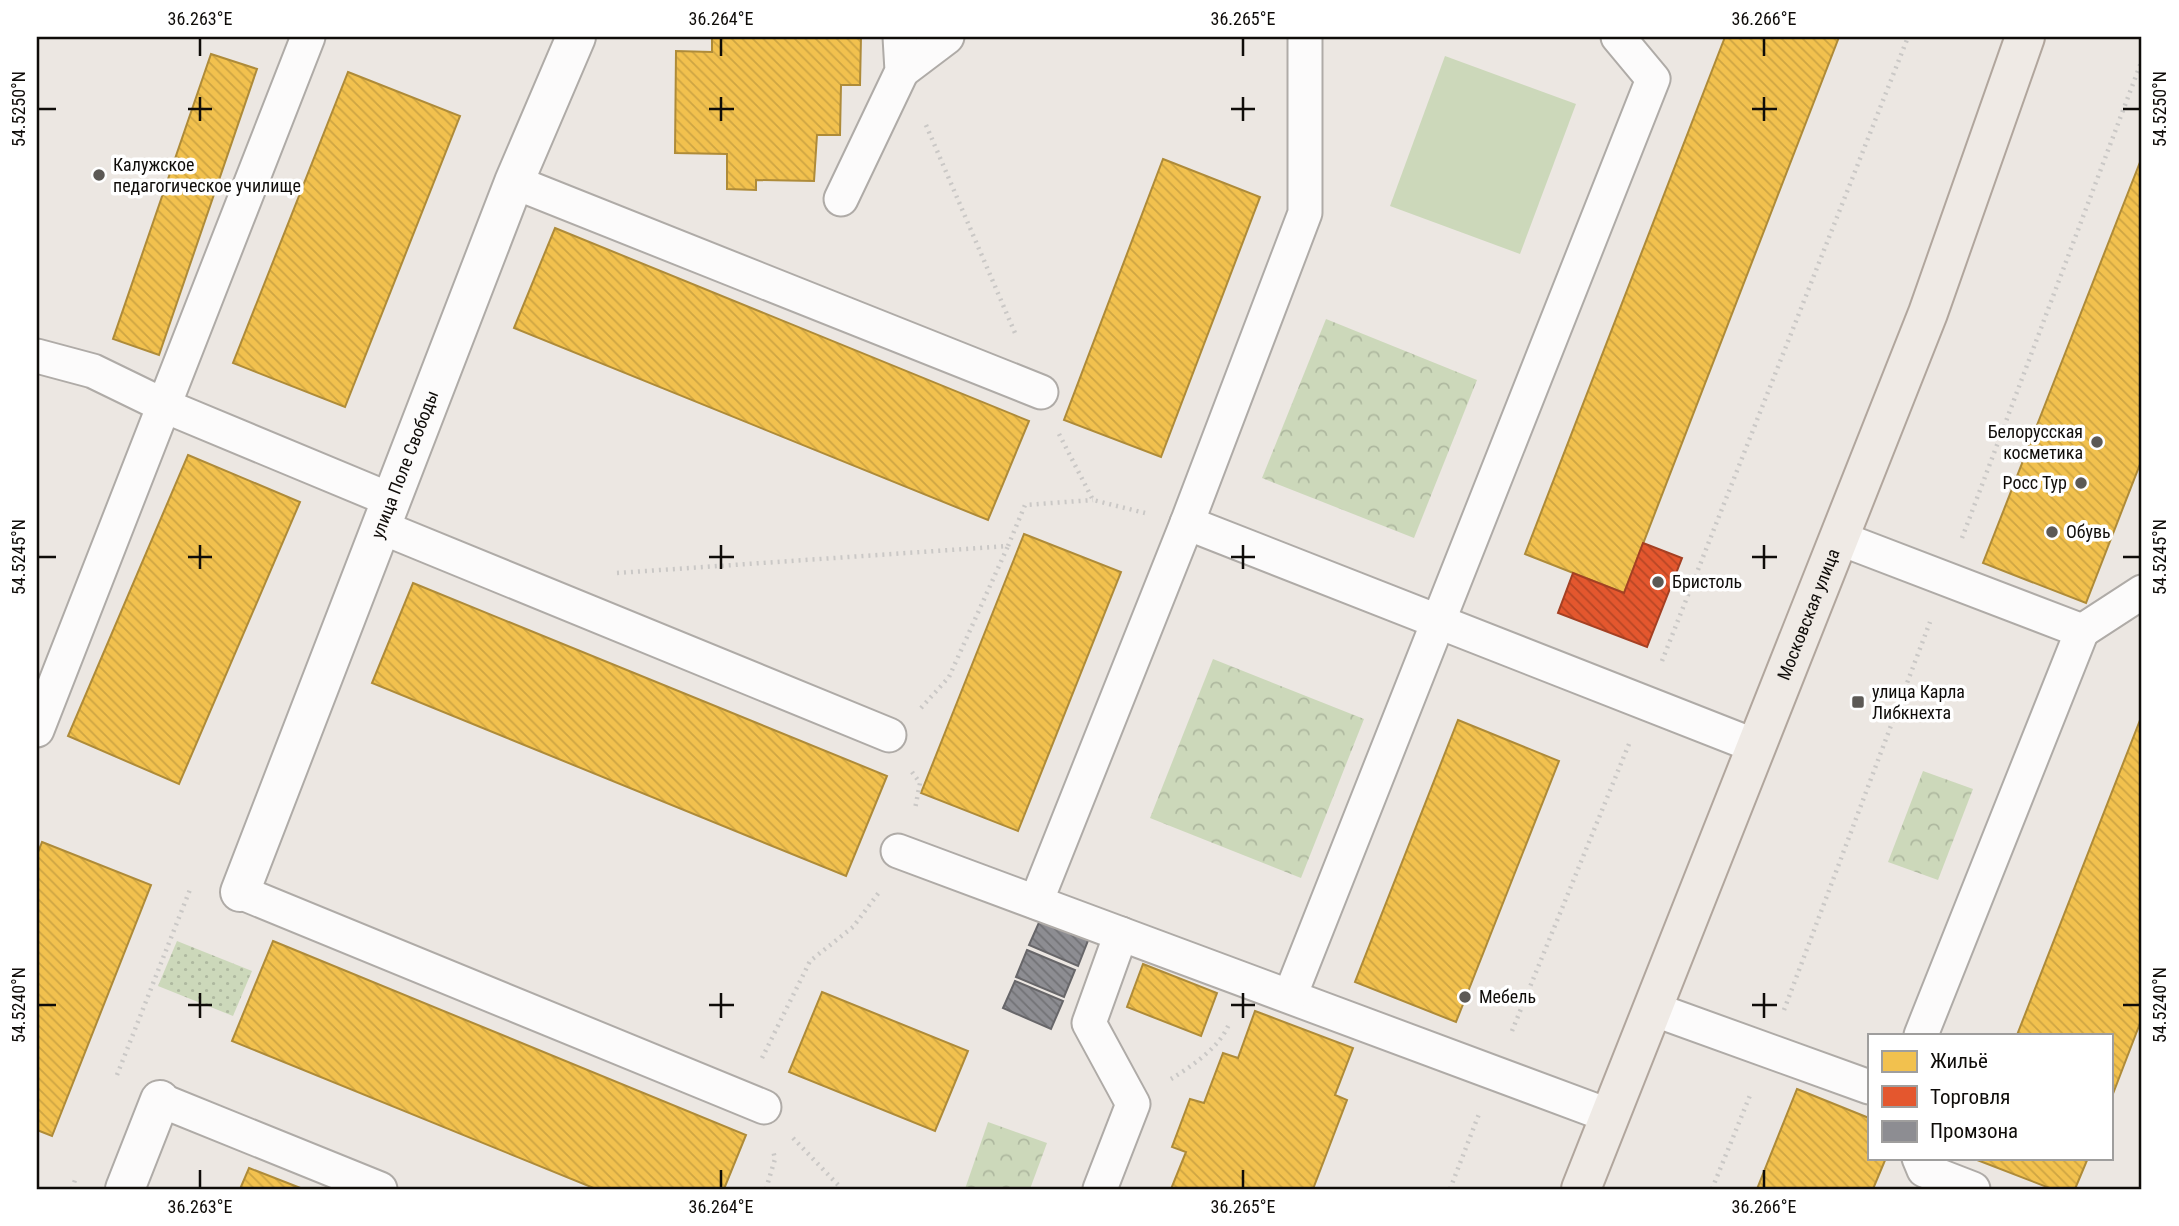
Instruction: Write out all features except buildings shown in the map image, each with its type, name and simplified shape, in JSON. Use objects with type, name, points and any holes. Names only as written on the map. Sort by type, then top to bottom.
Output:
[{"type":"main road","name":"Московская улица","points":[[1581,1189],[1928,313],[2025,37]]},
{"type":"street","name":"улица Поле Свободы","points":[[240,892],[514,182],[576,37]]},
{"type":"street","points":[[125,1189],[160,1100]]},
{"type":"lane","points":[[37,730],[308,37]]},
{"type":"lane","points":[[900,37],[902,71]]},
{"type":"lane","points":[[841,199],[902,71],[947,37]]},
{"type":"lane","points":[[1036,902],[1187,523],[1304,213],[1304,37]]},
{"type":"lane","points":[[1290,996],[1653,79],[1618,37]]},
{"type":"lane","points":[[514,182],[1041,392]]},
{"type":"lane","points":[[37,356],[93,371],[386,513],[889,735]]},
{"type":"lane","points":[[1187,523],[1758,747]]},
{"type":"lane","points":[[1839,538],[2082,631]]},
{"type":"lane","points":[[1921,1034],[2082,631],[2142,592]]},
{"type":"lane","points":[[898,851],[1610,1116]]},
{"type":"lane","points":[[240,892],[764,1107]]},
{"type":"lane","points":[[1100,1189],[1133,1104],[1089,1023],[1121,934]]},
{"type":"lane","points":[[1653,1009],[1868,1087]]},
{"type":"lane","points":[[160,1100],[380,1189]]},
{"type":"lane","points":[[1920,1172],[1973,1189]]},
{"type":"path","points":[[1450,1189],[1909,37]]},
{"type":"path","points":[[1712,1189],[1768,1050],[2142,60]]},
{"type":"path","points":[[902,71],[1041,392],[1093,500]]},
{"type":"path","points":[[608,574],[1008,546],[1026,505],[1093,500],[1187,523]]},
{"type":"path","points":[[1133,1104],[1192,1066],[1225,1034],[1246,980]]},
{"type":"path","points":[[764,1107],[842,1189]]},
{"type":"green space","points":[[1445,56],[1576,104],[1520,254],[1390,206]]},
{"type":"green space","points":[[1326,319],[1477,380],[1414,538],[1262,478]]},
{"type":"green space","points":[[1213,659],[1364,719],[1301,878],[1150,818]]},
{"type":"green space","points":[[1923,771],[1973,789],[1938,880],[1888,862]]},
{"type":"green space","points":[[177,941],[252,971],[233,1016],[158,986]]},
{"type":"green space","points":[[988,1122],[1047,1143],[1030,1189],[965,1189]]},
{"type":"place","name":"Калужское педагогическое училище","points":[[99,175]]},
{"type":"place","name":"Белорусская косметика","points":[[2097,442]]},
{"type":"place","name":"Росс Тур","points":[[2081,483]]},
{"type":"place","name":"Обувь","points":[[2052,532]]},
{"type":"place","name":"Бристоль","points":[[1658,582]]},
{"type":"place","name":"улица Карла Либкнехта","points":[[1858,702]]},
{"type":"place","name":"Мебель","points":[[1465,997]]}]
